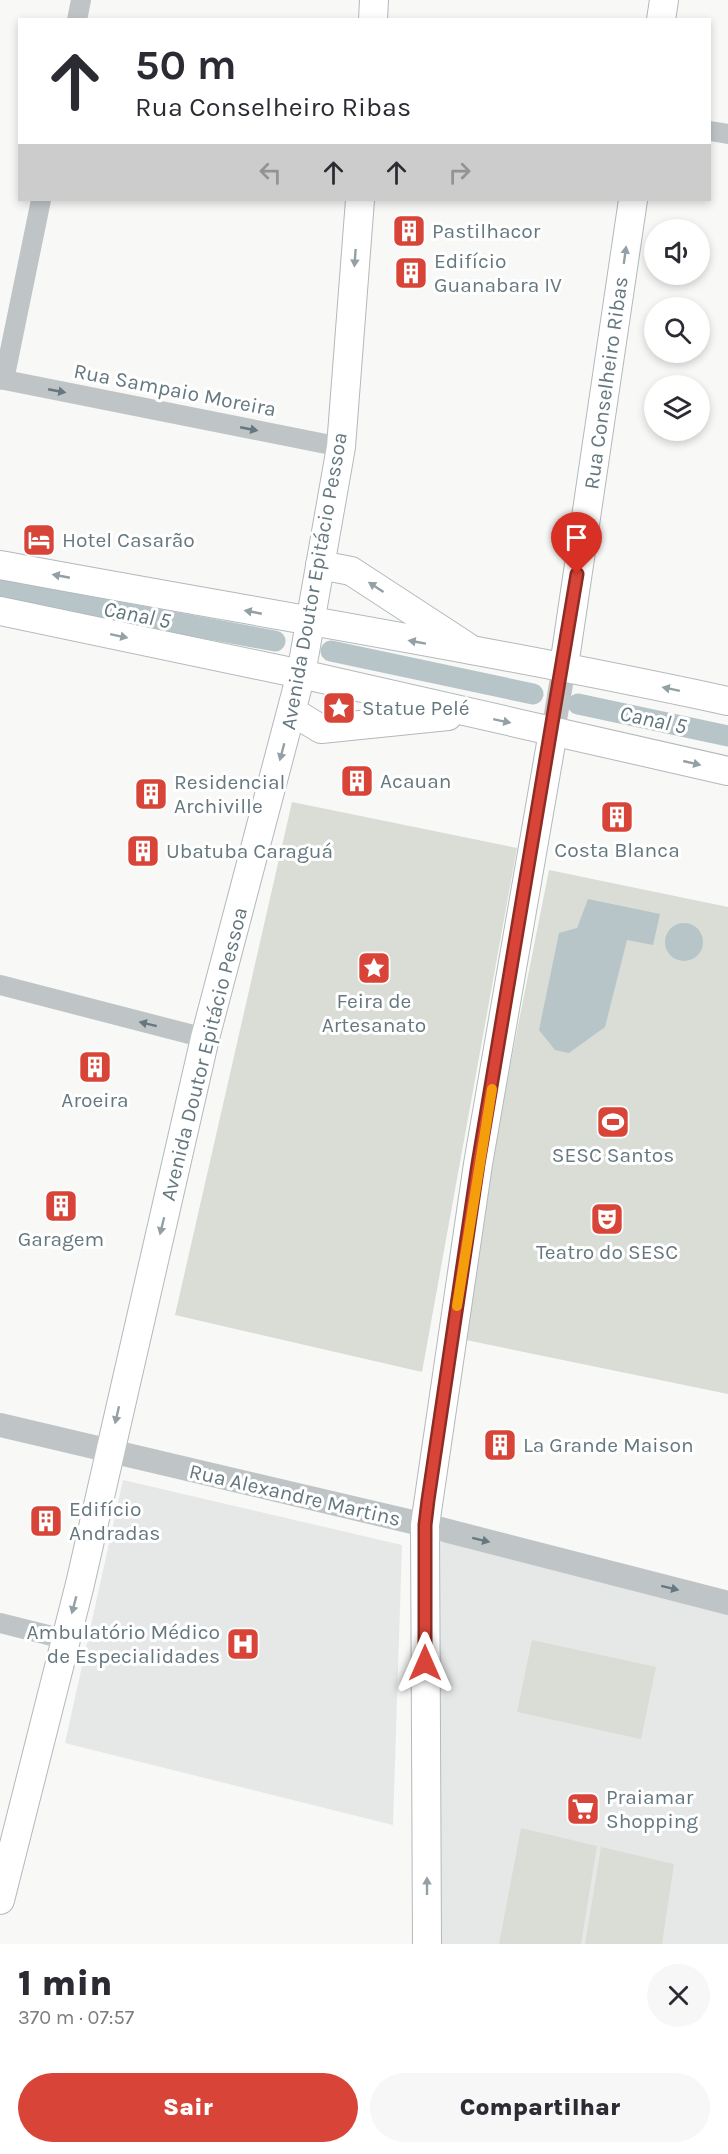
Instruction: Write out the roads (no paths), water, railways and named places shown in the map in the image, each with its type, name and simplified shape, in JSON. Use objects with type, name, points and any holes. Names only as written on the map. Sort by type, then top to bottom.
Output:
[{"type":"main road","points":[[373,18],[374,0]]},
{"type":"main road","points":[[661,18],[664,0]]},
{"type":"main road","name":"Avenida Doutor Epitácio Pessoa","points":[[0,1900],[64,1639],[80,1584],[108,1450],[205,1038],[293,712],[341,447],[360,201]]},
{"type":"main road","name":"Rua Conselheiro Ribas","points":[[563,670],[633,201]]},
{"type":"main road","points":[[0,565],[306,647],[470,714],[553,727],[728,771]]},
{"type":"main road","points":[[320,565],[351,571],[478,653]]},
{"type":"main road","points":[[0,610],[306,647],[478,653],[728,701]]},
{"type":"main road","points":[[293,712],[321,729],[470,714]]},
{"type":"main road","name":"Rua Conselheiro Ribas","points":[[427,1944],[425,1525],[478,1164],[553,727]]},
{"type":"street","points":[[77,18],[81,0]]},
{"type":"street","points":[[711,131],[728,134]]},
{"type":"street","points":[[2,380],[41,201]]},
{"type":"street","name":"Rua Sampaio Moreira","points":[[2,380],[341,447]]},
{"type":"street","name":"Rua Conselheiro Ribas","points":[[553,727],[563,670]]},
{"type":"street","points":[[0,985],[205,1038]]},
{"type":"street","name":"Rua Alexandre Martins","points":[[0,1425],[249,1486],[425,1525],[728,1603]]},
{"type":"street","points":[[0,1623],[64,1639]]},
{"type":"waterway","name":"Canal 5","points":[[0,590],[275,641]]},
{"type":"waterway","name":"Canal 5","points":[[331,651],[533,694]]},
{"type":"waterway","name":"Canal 5","points":[[578,704],[728,736]]},
{"type":"place","name":"Pastilhacor","points":[[409,231]]},
{"type":"place","name":"Edifício Guanabara IV","points":[[411,273]]},
{"type":"place","name":"Hotel Casarão","points":[[39,540]]},
{"type":"place","name":"Statue Pelé","points":[[339,708]]},
{"type":"place","name":"Acauan","points":[[357,781]]},
{"type":"place","name":"Residencial Archiville","points":[[151,794]]},
{"type":"place","name":"Costa Blanca","points":[[617,817]]},
{"type":"place","name":"Ubatuba Caraguá","points":[[143,851]]},
{"type":"place","name":"Feira de Artesanato","points":[[374,968]]},
{"type":"place","name":"Aroeira","points":[[95,1067]]},
{"type":"place","name":"SESC Santos","points":[[613,1122]]},
{"type":"place","name":"Garagem","points":[[61,1206]]},
{"type":"place","name":"Teatro do SESC","points":[[607,1219]]},
{"type":"place","name":"La Grande Maison","points":[[500,1445]]},
{"type":"place","name":"Edifício Andradas","points":[[46,1521]]},
{"type":"place","name":"Ambulatório Médico de Especialidades","points":[[243,1644]]},
{"type":"place","name":"Praiamar Shopping","points":[[583,1809]]}]
